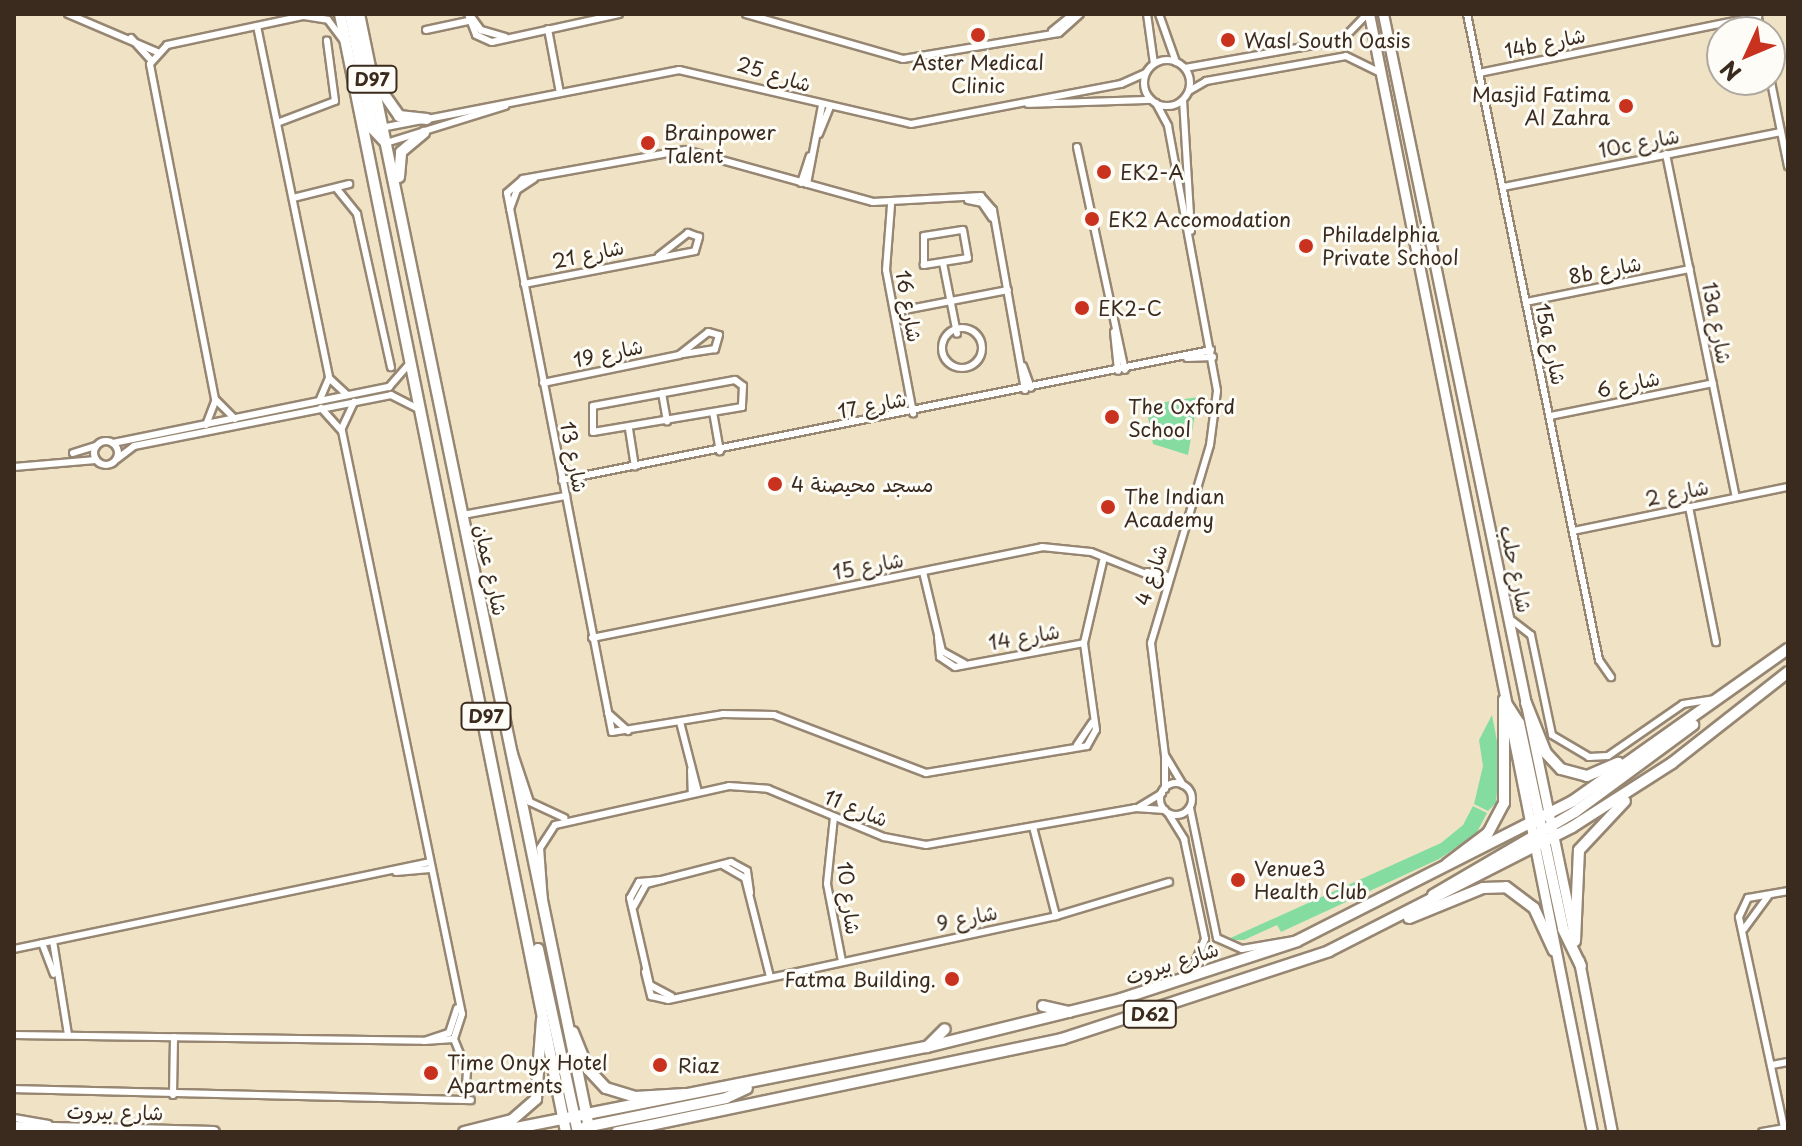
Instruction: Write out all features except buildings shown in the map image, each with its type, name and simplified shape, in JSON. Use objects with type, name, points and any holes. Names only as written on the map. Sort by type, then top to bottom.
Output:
[{"type":"main road","name":"شارع عمان","points":[[340,14],[348,50],[374,129]]},
{"type":"main road","points":[[350,14],[374,129],[386,143]]},
{"type":"main road","name":"شارع عمان","points":[[359,14],[366,48],[374,129],[409,330],[530,937],[564,1129]]},
{"type":"main road","points":[[366,48],[389,108],[427,119]]},
{"type":"main road","points":[[402,214],[399,157],[424,133]]},
{"type":"main road","name":"شارع عمان","points":[[386,143],[567,1023],[583,1126]]},
{"type":"main road","points":[[1526,703],[1549,758],[1580,775],[1604,771],[1699,716],[1788,649]]},
{"type":"main road","name":"شارع بيروت","points":[[583,1126],[691,1096],[927,1047],[1071,1012],[1183,980],[1297,941],[1637,787],[1788,672]]},
{"type":"main road","points":[[1504,700],[1519,723],[1566,940],[1581,966]]},
{"type":"main road","points":[[1431,879],[1481,840],[1500,815],[1508,782],[1499,727],[1504,700]]},
{"type":"main road","points":[[1541,832],[1673,745],[1699,716]]},
{"type":"main road","points":[[1575,941],[1579,850],[1637,787]]},
{"type":"main road","name":"شارع بيروت","points":[[617,1132],[1094,1031],[1255,979],[1403,918],[1541,832]]},
{"type":"main road","points":[[1403,918],[1506,887],[1534,908],[1554,951]]},
{"type":"main road","points":[[530,937],[583,1126]]},
{"type":"main road","points":[[1043,1006],[1071,1012]]},
{"type":"main road","points":[[464,1132],[512,1120],[536,1099],[544,1013]]},
{"type":"main road","points":[[567,1023],[606,1088],[635,1097],[691,1096]]},
{"type":"main road","points":[[927,1047],[945,1029]]},
{"type":"main road","points":[[496,1132],[583,1126],[726,1098],[752,1084]]},
{"type":"main road","points":[[648,1132],[662,1123]]},
{"type":"main road","name":"شارع بيروت","points":[[14,1127],[214,1132]]},
{"type":"street","points":[[68,14],[129,35],[157,52]]},
{"type":"street","points":[[426,30],[469,16],[487,34],[513,37],[619,14]]},
{"type":"street","points":[[746,14],[903,59],[1067,30],[1080,14]]},
{"type":"street","points":[[1049,32],[1073,14]]},
{"type":"street","points":[[1147,14],[1154,64]]},
{"type":"street","points":[[1159,14],[1176,62],[1185,68],[1342,40],[1368,14]]},
{"type":"street","name":"شارع حلب","points":[[1368,14],[1504,700]]},
{"type":"street","name":"شارع حلب","points":[[1383,14],[1526,703],[1554,951],[1592,1132]]},
{"type":"street","name":"15a شارع","points":[[1467,14],[1599,660],[1611,677]]},
{"type":"street","points":[[206,425],[215,399],[149,81],[151,60],[157,52],[306,15],[332,23],[348,50]]},
{"type":"street","name":"14b شارع","points":[[1479,73],[1757,15]]},
{"type":"street","points":[[257,26],[329,378],[320,405]]},
{"type":"street","points":[[546,29],[558,93]]},
{"type":"street","points":[[129,35],[151,60]]},
{"type":"street","points":[[277,123],[335,101],[327,41]]},
{"type":"street","points":[[1176,62],[1154,64],[1146,73],[1154,101],[1183,100],[1189,91],[1206,81],[1346,56],[1367,60],[1381,76]]},
{"type":"street","points":[[1185,68],[1189,91]]},
{"type":"street","name":"شارع 25","points":[[374,129],[694,70],[826,106],[911,124],[1016,104],[1146,73]]},
{"type":"street","points":[[1774,96],[1788,166]]},
{"type":"street","name":"شارع 4","points":[[1183,100],[1195,266]]},
{"type":"street","name":"شارع 25","points":[[386,143],[520,101]]},
{"type":"street","name":"شارع 25","points":[[1016,104],[1154,101]]},
{"type":"street","name":"شارع 4","points":[[1154,101],[1168,126],[1212,354],[1213,432],[1166,579],[1150,655],[1165,755],[1163,791],[1166,811]]},
{"type":"street","points":[[804,184],[826,106]]},
{"type":"street","name":"10c شارع","points":[[1503,187],[1781,132]]},
{"type":"street","points":[[1077,147],[1121,371]]},
{"type":"street","name":"شارع 13","points":[[1028,389],[996,227],[985,206],[961,200],[891,205],[685,150],[537,177],[514,194],[510,215],[605,705],[616,727],[636,732],[680,722],[774,715],[926,773],[1066,749],[1089,736],[1092,716],[1084,643],[1104,557]]},
{"type":"street","name":"13a شارع","points":[[1666,154],[1736,497]]},
{"type":"street","points":[[293,198],[349,184]]},
{"type":"street","points":[[337,189],[357,214],[391,367]]},
{"type":"street","name":"شارع 16","points":[[891,205],[885,261],[913,413]]},
{"type":"street","points":[[963,230],[969,258],[943,263],[924,265],[924,237],[963,230]]},
{"type":"street","name":"شارع 21","points":[[524,284],[695,251],[699,237],[688,233],[659,256]]},
{"type":"street","points":[[943,263],[957,334]]},
{"type":"street","name":"8b شارع","points":[[1526,302],[1690,269]]},
{"type":"street","points":[[894,312],[1008,290]]},
{"type":"street","points":[[31,464],[96,460],[108,466],[137,446],[320,405],[401,379],[409,330]]},
{"type":"street","points":[[980,330],[986,358],[944,366],[938,338],[957,334],[980,330]]},
{"type":"street","name":"شارع 19","points":[[543,383],[715,349],[719,335],[708,332],[679,355]]},
{"type":"street","name":"شارع 17","points":[[562,480],[1212,354]]},
{"type":"street","points":[[329,378],[348,395]]},
{"type":"street","points":[[741,383],[744,406],[596,436],[589,409],[662,393],[741,383]]},
{"type":"street","name":"شارع 6","points":[[1550,416],[1713,383]]},
{"type":"street","points":[[662,393],[667,422]]},
{"type":"street","points":[[14,467],[96,446],[235,419],[320,405],[406,396],[428,429]]},
{"type":"street","points":[[215,399],[235,419]]},
{"type":"street","points":[[342,431],[354,402]]},
{"type":"street","points":[[320,405],[342,431],[462,1025],[454,1039]]},
{"type":"street","points":[[712,413],[718,452]]},
{"type":"street","points":[[631,429],[637,467]]},
{"type":"street","points":[[113,443],[117,459]]},
{"type":"street","points":[[96,446],[96,460]]},
{"type":"street","name":"شارع 2","points":[[1573,531],[1788,487]]},
{"type":"street","points":[[461,516],[566,496]]},
{"type":"street","points":[[1689,507],[1716,642]]},
{"type":"street","name":"شارع 15","points":[[592,638],[1042,547],[1104,557],[1166,579]]},
{"type":"street","name":"شارع 14","points":[[923,572],[946,664],[1084,643]]},
{"type":"street","points":[[1509,618],[1531,635],[1552,735],[1589,757],[1608,756],[1683,704],[1722,700]]},
{"type":"street","points":[[680,722],[695,793]]},
{"type":"street","points":[[510,743],[530,802],[568,818]]},
{"type":"street","name":"شارع 4","points":[[1165,755],[1183,785],[1190,808]]},
{"type":"street","name":"شارع 11","points":[[1135,808],[1163,791],[1183,785]]},
{"type":"street","name":"شارع 11","points":[[568,818],[695,793],[758,786],[837,818],[926,845],[1135,808],[1166,811],[1190,808]]},
{"type":"street","points":[[1190,808],[1217,938],[1242,949],[1297,941]]},
{"type":"street","points":[[1166,811],[1184,839],[1205,939],[1199,963],[1183,980]]},
{"type":"street","points":[[543,905],[540,848],[550,829],[568,818]]},
{"type":"street","name":"شارع 10","points":[[837,818],[830,838],[827,884],[842,961]]},
{"type":"street","points":[[1036,827],[1056,916]]},
{"type":"street","name":"شارع حلب","points":[[1541,832],[1575,941],[1613,1130]]},
{"type":"street","points":[[14,949],[429,866]]},
{"type":"street","name":"شارع 9","points":[[770,977],[744,867],[716,867],[635,885],[633,912],[645,972],[654,999],[679,996],[770,977],[842,961],[1056,916],[1169,882]]},
{"type":"street","points":[[1762,1132],[1785,1130],[1740,922],[1748,898],[1788,891]]},
{"type":"street","points":[[1744,930],[1748,915],[1769,895]]},
{"type":"street","points":[[53,941],[54,974]]},
{"type":"street","points":[[42,943],[54,974],[68,1035]]},
{"type":"street","points":[[424,1041],[449,1033],[457,1004]]},
{"type":"street","points":[[14,1035],[454,1039]]},
{"type":"street","points":[[173,1095],[174,1037]]},
{"type":"street","points":[[14,1089],[468,1100],[467,1071],[454,1039]]},
{"type":"street","points":[[1772,1065],[1788,1062]]},
{"type":"street","points":[[14,1118],[63,1128]]},
{"type":"green space","points":[[1198,397],[1188,455],[1153,444],[1146,405]]},
{"type":"green space","points":[[1492,715],[1500,757],[1496,803],[1488,811],[1474,804],[1483,766],[1479,740]]},
{"type":"green space","points":[[1473,806],[1487,813],[1476,834],[1439,859],[1281,932],[1277,925],[1244,940],[1226,940],[1441,843],[1463,825]]},
{"type":"place","name":"Aster Medical Clinic","points":[[978,35]]},
{"type":"place","name":"Wasl South Oasis","points":[[1228,40]]},
{"type":"place","name":"Masjid Fatima Al Zahra","points":[[1626,106]]},
{"type":"place","name":"Brainpower Talent","points":[[648,143]]},
{"type":"place","name":"EK2-A","points":[[1104,172]]},
{"type":"place","name":"EK2 Accomodation","points":[[1092,219]]},
{"type":"place","name":"Philadelphia Private School","points":[[1306,246]]},
{"type":"place","name":"EK2-C","points":[[1082,308]]},
{"type":"place","name":"The Oxford School","points":[[1112,417]]},
{"type":"place","name":"مسجد محيصنة 4","points":[[775,484]]},
{"type":"place","name":"The Indian Academy","points":[[1108,507]]},
{"type":"place","name":"Venue3 Health Club","points":[[1238,880]]},
{"type":"place","name":"Fatma Building.","points":[[952,979]]},
{"type":"place","name":"Riaz","points":[[660,1065]]},
{"type":"place","name":"Time Onyx Hotel Apartments","points":[[431,1073]]}]
